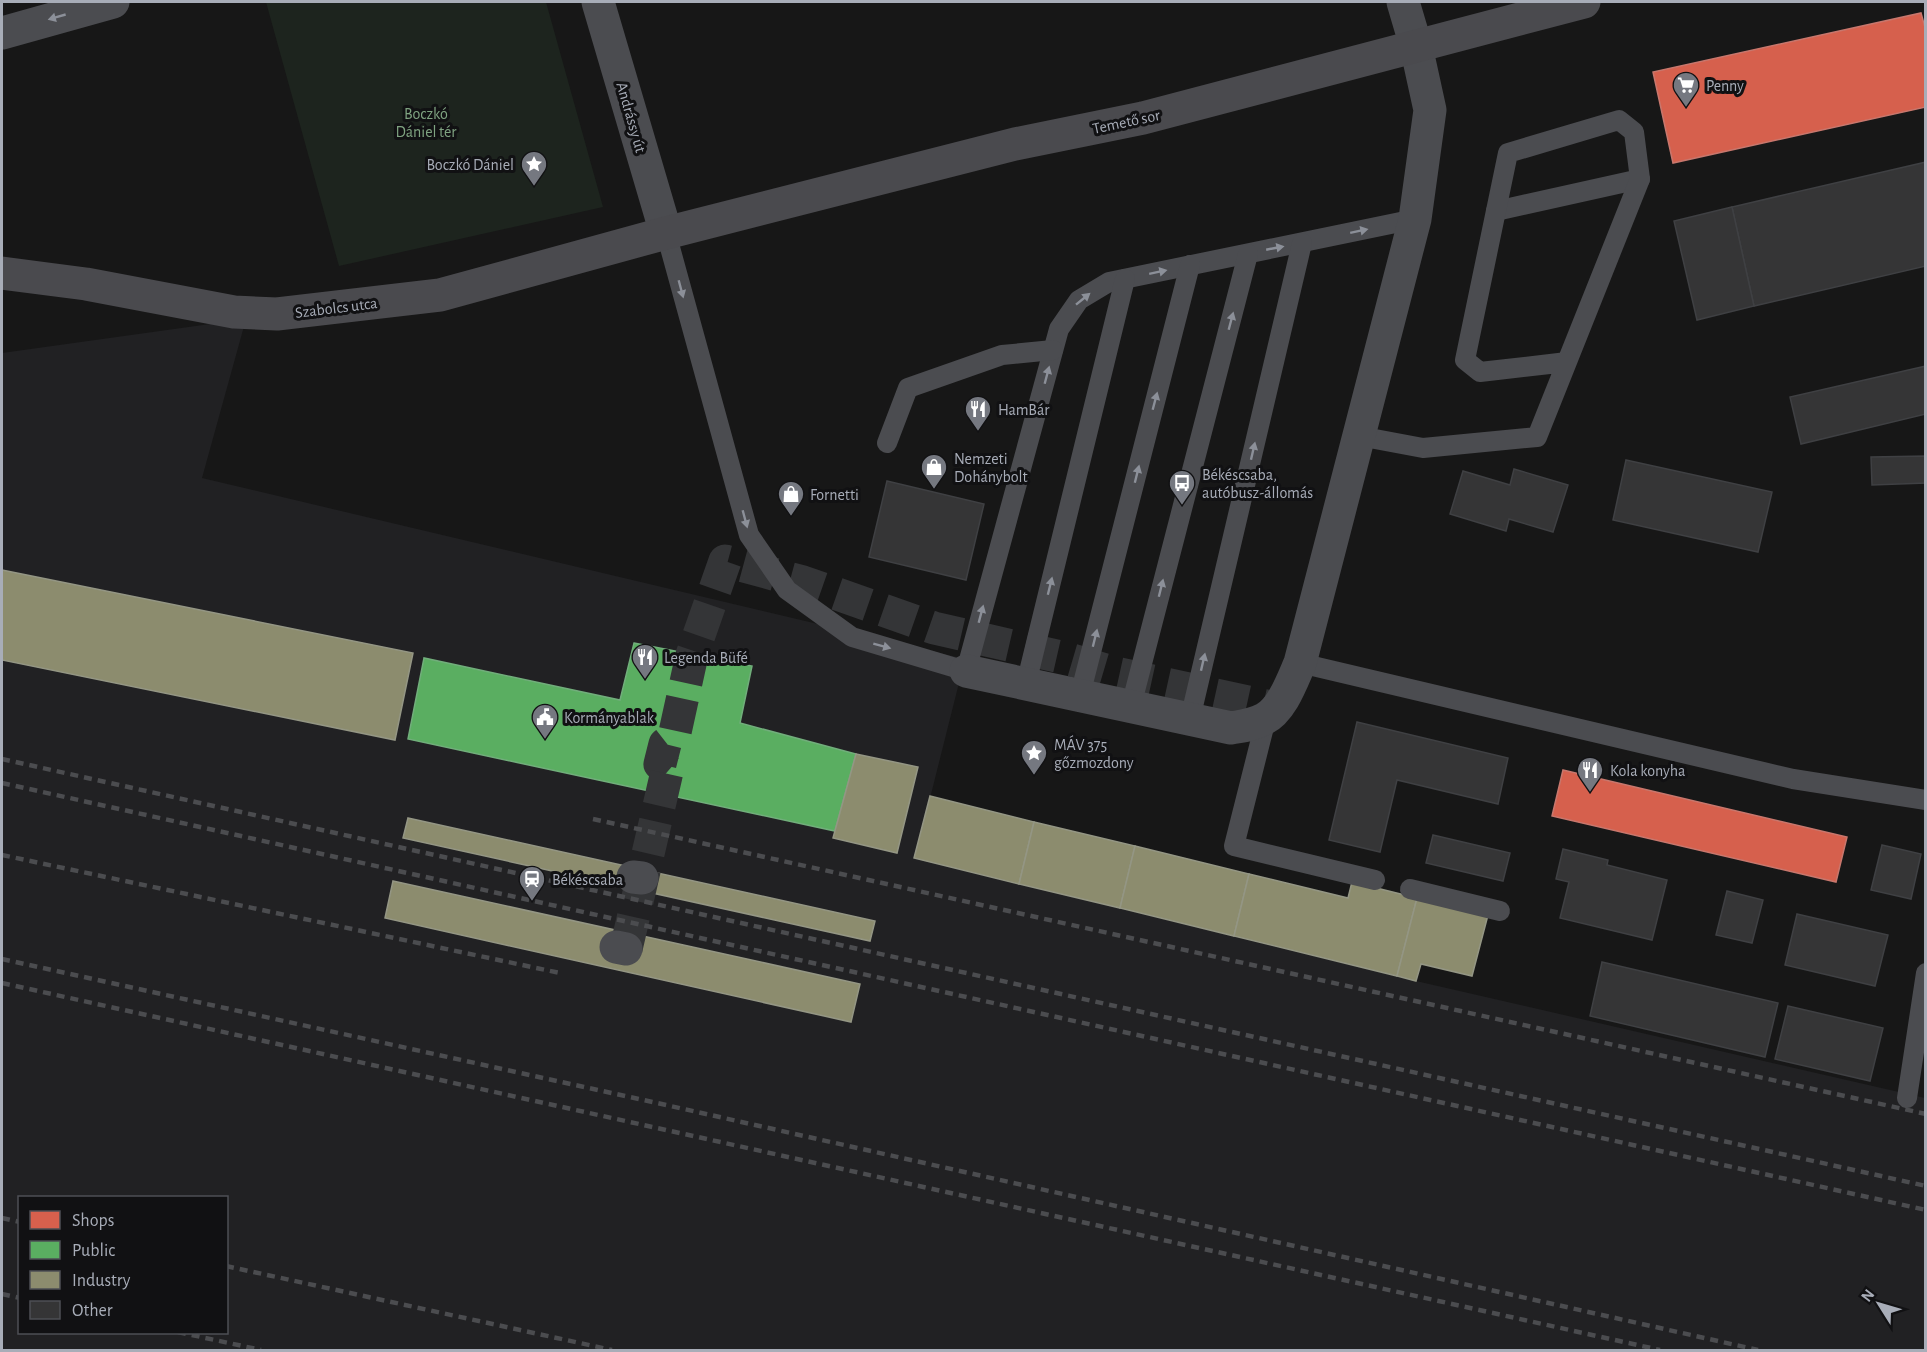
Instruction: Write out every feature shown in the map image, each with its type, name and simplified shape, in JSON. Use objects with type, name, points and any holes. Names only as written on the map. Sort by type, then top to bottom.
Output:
[{"type":"street","points":[[2,33],[114,2]]},
{"type":"street","name":"Andrássy út","points":[[597,2],[666,233]]},
{"type":"street","points":[[966,671],[1231,728],[1266,718],[1277,707],[1300,663],[1415,219],[1430,110],[1416,46],[1403,2]]},
{"type":"street","name":"Temető sor","points":[[666,233],[1015,144],[1143,118],[1584,2]]},
{"type":"street","name":"Szabolcs utca","points":[[2,273],[86,284],[234,312],[277,314],[440,295],[666,233]]},
{"type":"lane","points":[[1359,436],[1424,448],[1538,437],[1640,179],[1634,132],[1619,120],[1508,153],[1465,360],[1480,372],[1567,362]]},
{"type":"lane","points":[[1496,211],[1640,179]]},
{"type":"lane","points":[[666,233],[749,536],[787,590],[852,637],[966,671],[1059,329],[1079,300],[1109,282],[1415,219]]},
{"type":"lane","points":[[1190,719],[1302,243]]},
{"type":"lane","points":[[1131,706],[1248,254]]},
{"type":"lane","points":[[1080,695],[1190,266]]},
{"type":"lane","points":[[1026,684],[1125,279]]},
{"type":"lane","points":[[887,443],[908,387],[1002,355],[1053,350]]},
{"type":"lane","points":[[1300,663],[1793,779],[1926,800]]},
{"type":"lane","points":[[1266,718],[1234,846],[1375,880]]},
{"type":"lane","points":[[1410,889],[1500,911]]},
{"type":"lane","points":[[1907,1098],[1926,973]]},
{"type":"shaded area","points":[[246,319],[202,478],[965,659],[915,858],[1416,981],[1925,1098],[1925,1350],[2,1350],[2,353]]},
{"type":"green space","name":"Boczkó Dániel tér","points":[[266,2],[546,2],[603,207],[339,266]]},
{"type":"building: Shops","points":[[1921,13],[1926,31],[1926,107],[1673,163],[1653,72]]},
{"type":"building: Shops","points":[[1563,770],[1847,837],[1836,882],[1552,816]]},
{"type":"building: Public","points":[[634,643],[752,666],[740,723],[856,754],[835,831],[408,739],[424,658],[620,700]]},
{"type":"building: Industry","points":[[2,570],[413,653],[395,740],[2,660]]},
{"type":"building: Industry","points":[[856,754],[918,767],[897,853],[833,838]]},
{"type":"building: Industry","points":[[930,796],[1034,822],[1019,884],[914,858]]},
{"type":"building: Industry","points":[[408,818],[875,921],[870,941],[403,838]]},
{"type":"building: Industry","points":[[1034,822],[1135,846],[1120,908],[1019,884]]},
{"type":"building: Industry","points":[[1135,846],[1249,874],[1234,936],[1120,908]]},
{"type":"building: Industry","points":[[1249,874],[1348,898],[1352,882],[1417,898],[1397,976],[1234,936]]},
{"type":"building: Industry","points":[[393,881],[860,984],[851,1022],[385,918]]},
{"type":"building: Industry","points":[[1417,898],[1488,915],[1472,976],[1421,964],[1416,981],[1397,976]]},
{"type":"building: Other","points":[[1926,162],[1926,266],[1754,306],[1732,207]]},
{"type":"building: Other","points":[[1732,207],[1754,306],[1697,320],[1674,221]]},
{"type":"building: Other","points":[[1926,366],[1926,414],[1801,444],[1790,397]]},
{"type":"building: Other","points":[[1926,456],[1926,483],[1872,485],[1871,457]]},
{"type":"building: Other","points":[[1626,460],[1772,492],[1758,552],[1613,520]]},
{"type":"building: Other","points":[[1514,469],[1568,485],[1553,532],[1509,519],[1506,531],[1450,514],[1463,471],[1510,485]]},
{"type":"building: Other","points":[[887,481],[984,504],[966,580],[869,557]]},
{"type":"building: Other","points":[[1357,722],[1508,758],[1498,804],[1397,780],[1380,852],[1329,840]]},
{"type":"building: Other","points":[[1433,835],[1510,853],[1503,881],[1426,863]]},
{"type":"building: Other","points":[[1882,845],[1921,854],[1911,899],[1871,890]]},
{"type":"building: Other","points":[[1563,849],[1608,860],[1607,865],[1667,880],[1652,940],[1560,918],[1569,882],[1556,879]]},
{"type":"building: Other","points":[[1727,891],[1763,900],[1752,943],[1716,935]]},
{"type":"building: Other","points":[[1797,914],[1888,935],[1875,986],[1785,965]]},
{"type":"building: Other","points":[[1602,962],[1778,1003],[1765,1057],[1590,1016]]},
{"type":"building: Other","points":[[1788,1006],[1883,1028],[1870,1081],[1775,1059]]},
{"type":"tunnel","points":[[668,771],[660,764],[665,744],[674,737],[692,655],[725,561],[803,582],[934,628],[1065,658],[1116,673],[1280,709]]},
{"type":"tunnel","points":[[626,949],[669,763]]},
{"type":"railway","points":[[2,759],[1926,1186]]},
{"type":"railway","points":[[2,783],[1926,1210]]},
{"type":"railway","points":[[593,819],[1926,1114]]},
{"type":"railway","points":[[2,855],[560,973]]},
{"type":"railway","points":[[2,959],[657,1103],[1758,1350]]},
{"type":"railway","points":[[2,983],[1660,1350]]},
{"type":"railway","points":[[2,1218],[18,1222]]},
{"type":"railway","points":[[228,1266],[612,1350]]},
{"type":"railway","points":[[2,1294],[18,1298]]},
{"type":"railway","points":[[187,1334],[261,1350]]},
{"type":"place","name":"Penny","points":[[1686,108]]},
{"type":"place","name":"Boczkó Dániel","points":[[534,187]]},
{"type":"place","name":"HamBár","points":[[978,432]]},
{"type":"place","name":"Nemzeti Dohánybolt","points":[[934,490]]},
{"type":"place","name":"Békéscsaba, autóbusz-állomás","points":[[1182,506]]},
{"type":"place","name":"Fornetti","points":[[791,517]]},
{"type":"place","name":"Legenda Büfé","points":[[645,680]]},
{"type":"place","name":"Kormányablak","points":[[545,740]]},
{"type":"place","name":"MÁV 375 gőzmozdony","points":[[1034,776]]},
{"type":"place","name":"Kola konyha","points":[[1590,793]]},
{"type":"place","name":"Békéscsaba","points":[[532,902]]}]
